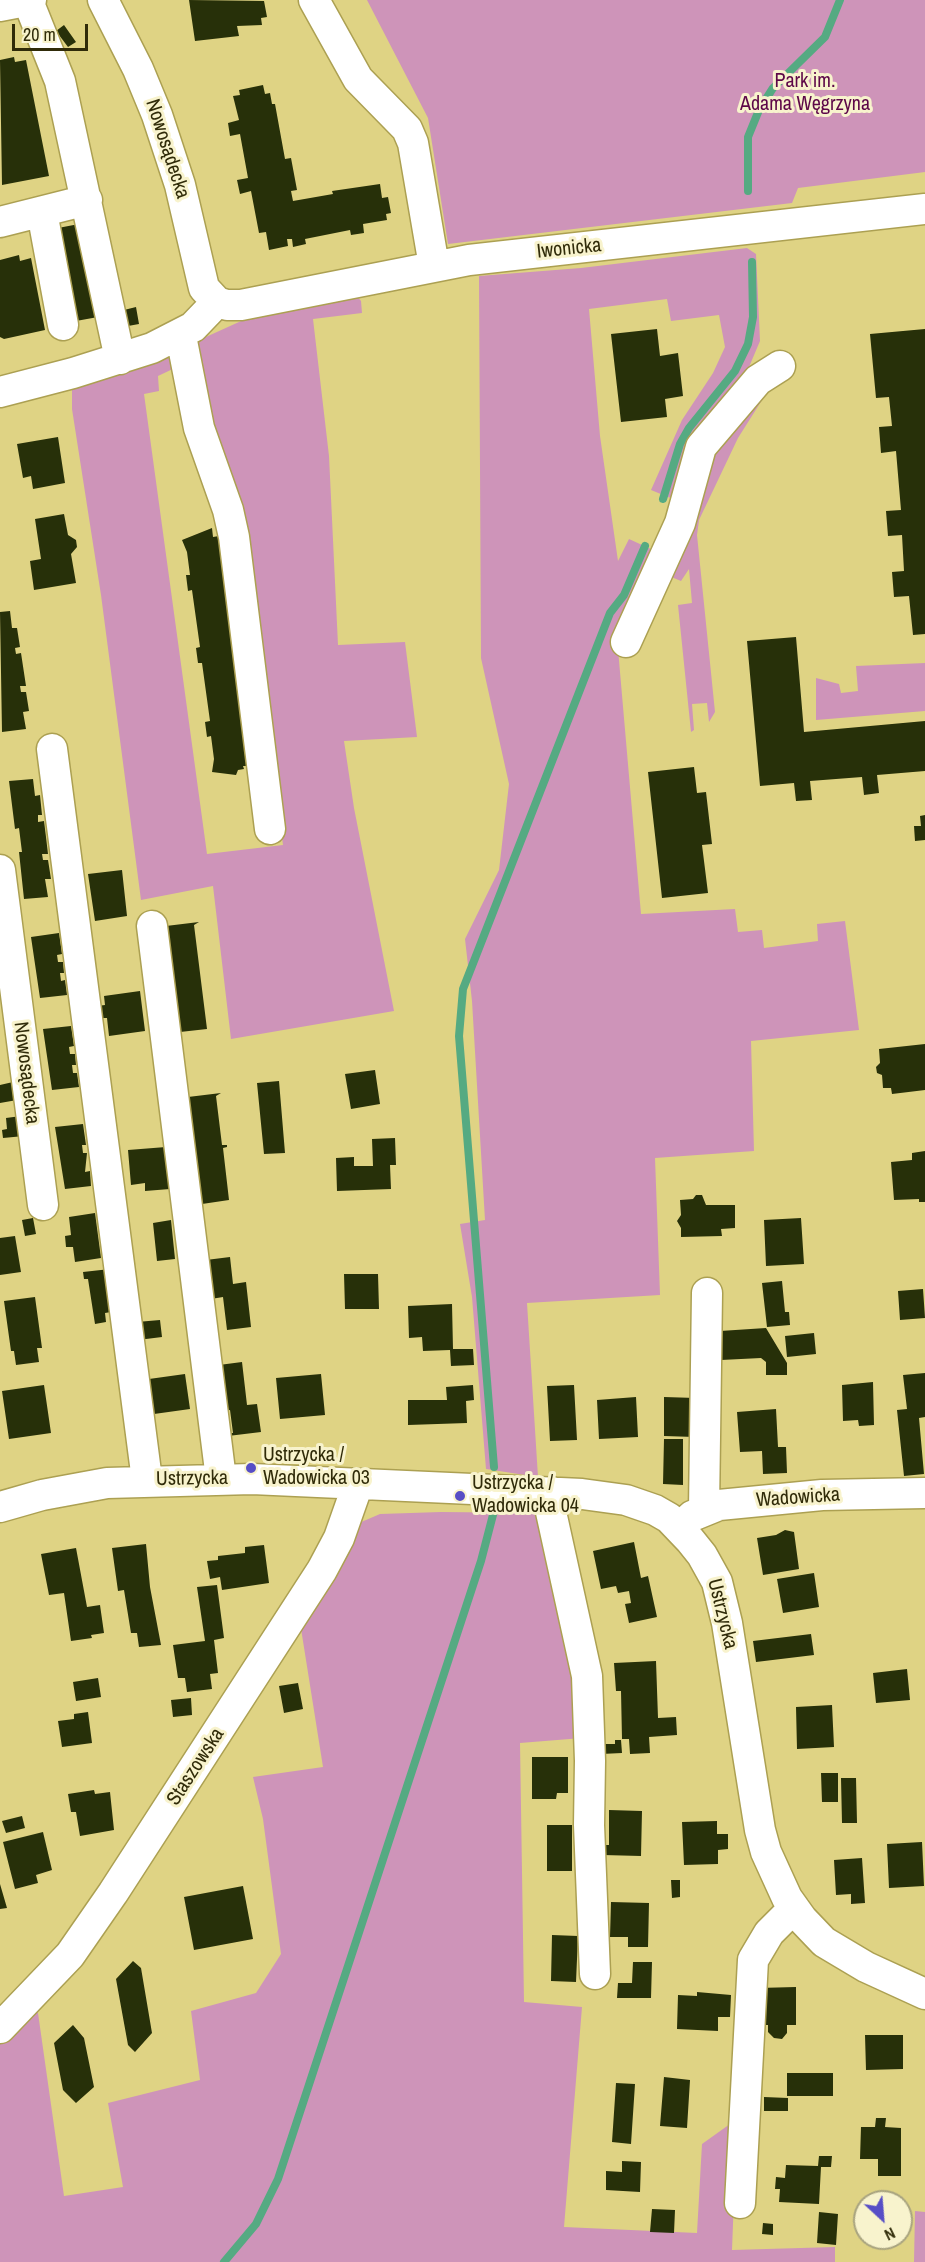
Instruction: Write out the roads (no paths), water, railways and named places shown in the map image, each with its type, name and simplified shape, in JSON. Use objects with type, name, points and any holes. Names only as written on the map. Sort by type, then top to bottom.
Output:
[{"type":"street","points":[[0,6],[29,0],[60,81],[120,359]]},
{"type":"street","name":"Nowosądecka","points":[[103,0],[138,69],[157,115],[180,185],[204,288],[217,302]]},
{"type":"street","points":[[314,0],[358,79],[407,129],[413,143],[434,266]]},
{"type":"street","points":[[0,222],[87,200]]},
{"type":"street","name":"Iwonicka","points":[[217,302],[241,305],[434,266],[925,209]]},
{"type":"street","points":[[42,213],[63,325]]},
{"type":"street","points":[[0,392],[120,359],[181,336],[203,319],[217,302]]},
{"type":"street","points":[[181,336],[199,428],[228,510],[234,537],[270,829]]},
{"type":"street","points":[[627,642],[680,523],[701,447],[758,380],[780,366]]},
{"type":"street","points":[[52,749],[147,1480]]},
{"type":"street","name":"Nowosądecka","points":[[0,870],[43,1205]]},
{"type":"street","points":[[152,926],[221,1479]]},
{"type":"street","points":[[704,1509],[707,1293]]},
{"type":"street","name":"Ustrzycka","points":[[0,1507],[78,1487],[147,1480],[221,1479],[552,1492],[612,1497],[639,1503],[669,1518],[702,1555],[717,1582],[727,1623],[760,1830],[772,1868],[794,1908],[812,1931],[834,1948],[925,1994]]},
{"type":"street","name":"Staszowska","points":[[0,2028],[70,1955],[113,1893],[322,1570],[339,1538],[358,1484]]},
{"type":"street","points":[[552,1492],[551,1512],[587,1676],[590,1886],[595,1974]]},
{"type":"street","name":"Wadowicka","points":[[679,1528],[704,1509],[719,1505],[822,1495],[925,1493]]},
{"type":"street","points":[[740,2203],[753,1960],[769,1933],[794,1908]]},
{"type":"waterway","points":[[748,191],[748,137],[759,110],[773,88],[825,37],[840,0]]},
{"type":"waterway","points":[[663,499],[680,444],[689,428],[735,371],[748,344],[753,317],[752,262]]},
{"type":"waterway","points":[[494,1467],[459,1036],[463,989],[610,613],[624,595],[645,546]]},
{"type":"waterway","points":[[224,2262],[256,2224],[278,2179],[481,1561],[494,1511]]},
{"type":"place","name":"Ustrzycka / Wadowicka 03","points":[[251,1468]]},
{"type":"place","name":"Ustrzycka / Wadowicka 04","points":[[460,1496]]},
{"type":"park label","name":"Park im. Adama Węgrzyna","points":[[805,94]]}]
